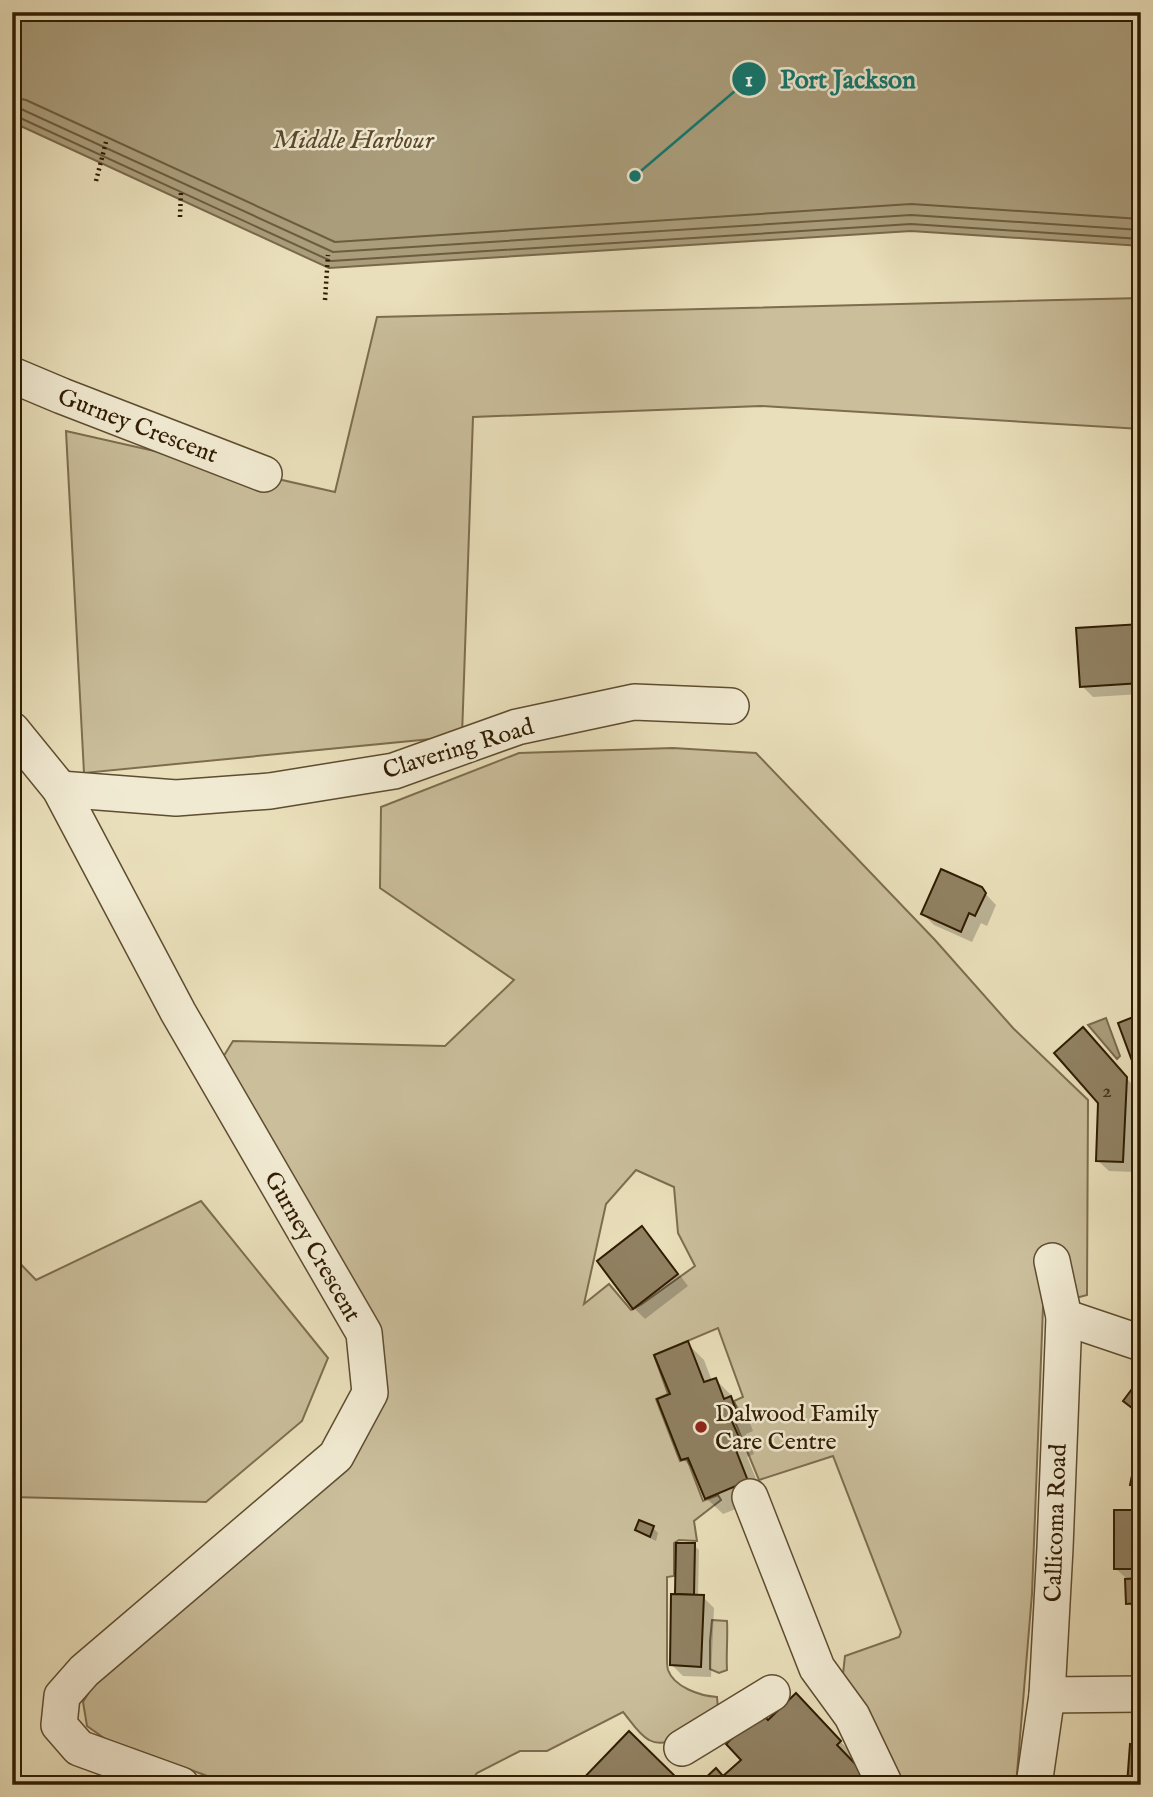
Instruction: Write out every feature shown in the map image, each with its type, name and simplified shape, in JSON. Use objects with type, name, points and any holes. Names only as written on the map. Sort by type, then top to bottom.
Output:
[{"type":"street","name":"Gurney Crescent","points":[[12,375],[264,474]]},
{"type":"street","name":"Clavering Road","points":[[60,789],[176,797],[270,791],[394,771],[517,727],[634,702],[731,706]]},
{"type":"street","name":"Gurney Crescent","points":[[12,730],[60,789],[178,1012],[364,1334],[370,1393],[336,1456],[84,1671],[62,1696],[58,1726],[79,1748],[181,1785]]},
{"type":"street","name":"Callicoma Road","points":[[1034,1785],[1047,1695],[1064,1317],[1052,1261]]},
{"type":"street","points":[[1064,1317],[1141,1343]]},
{"type":"street","points":[[750,1497],[815,1663],[852,1716],[885,1785]]},
{"type":"street","points":[[682,1748],[772,1693],[815,1663]]},
{"type":"street","points":[[723,1698],[772,1693]]},
{"type":"street","points":[[1047,1695],[1141,1694]]},
{"type":"path","points":[[96,181],[106,142]]},
{"type":"path","points":[[180,217],[181,191]]},
{"type":"path","points":[[325,300],[328,255]]},
{"type":"shaded area","points":[[1141,298],[1141,429],[761,406],[473,417],[462,736],[84,773],[66,431],[335,492],[377,317]]},
{"type":"shaded area","points":[[673,748],[756,753],[935,940],[1013,1028],[1088,1100],[1087,1295],[1043,1307],[1032,1594],[1016,1785],[900,1785],[868,1714],[843,1674],[845,1656],[899,1637],[901,1632],[833,1456],[759,1480],[733,1417],[739,1414],[734,1401],[743,1397],[718,1328],[654,1355],[668,1394],[656,1399],[680,1461],[687,1459],[703,1501],[718,1495],[721,1500],[694,1521],[697,1541],[679,1540],[674,1543],[674,1576],[667,1577],[668,1670],[676,1681],[688,1690],[717,1697],[718,1710],[685,1734],[657,1743],[645,1738],[623,1712],[547,1751],[520,1751],[477,1773],[468,1785],[224,1785],[202,1774],[111,1743],[87,1726],[83,1702],[92,1687],[357,1454],[383,1371],[220,1062],[233,1041],[445,1046],[514,980],[380,888],[381,807],[519,753]],"holes":[[[636,1170],[674,1187],[678,1233],[695,1266],[631,1310],[609,1284],[584,1304],[606,1204]]]},
{"type":"shaded area","points":[[201,1201],[328,1358],[302,1421],[206,1502],[12,1497],[12,1255],[36,1280]]},
{"type":"shaded area","points":[[712,1620],[727,1621],[727,1670],[719,1673],[710,1669]]},
{"type":"water","name":"Middle Harbour","points":[[12,12],[1141,12],[1141,246],[911,231],[329,268],[12,122]]},
{"type":"water","points":[[1106,1018],[1120,1056],[1117,1059],[1088,1025]]},
{"type":"building","points":[[1141,624],[1141,683],[1080,687],[1076,628]]},
{"type":"building","points":[[941,869],[982,887],[986,893],[975,916],[969,913],[961,932],[921,914]]},
{"type":"building","points":[[1141,1014],[1141,1085],[1118,1023]]},
{"type":"building","points":[[1083,1027],[1127,1077],[1123,1162],[1096,1161],[1098,1103],[1054,1053]]},
{"type":"building","points":[[642,1226],[678,1274],[633,1309],[597,1261]]},
{"type":"building","name":"Dalwood Family Care Centre","points":[[688,1341],[704,1382],[716,1378],[724,1399],[731,1396],[737,1414],[730,1417],[739,1437],[732,1440],[748,1481],[705,1499],[688,1458],[681,1460],[657,1399],[670,1394],[654,1355]]},
{"type":"building","points":[[1141,1377],[1141,1415],[1123,1401]]},
{"type":"building","points":[[1141,1450],[1141,1487],[1130,1485],[1136,1457]]},
{"type":"building","points":[[1114,1510],[1141,1510],[1141,1569],[1114,1569]]},
{"type":"building","points":[[639,1520],[654,1526],[650,1537],[635,1530]]},
{"type":"building","points":[[676,1543],[695,1543],[694,1595],[675,1594]]},
{"type":"building","points":[[1141,1578],[1141,1603],[1126,1604],[1125,1579]]},
{"type":"building","points":[[671,1594],[704,1595],[701,1667],[670,1665]]},
{"type":"building","points":[[796,1693],[841,1741],[837,1745],[863,1772],[850,1785],[698,1785],[716,1768],[723,1776],[741,1760],[726,1744],[760,1712],[768,1720]]},
{"type":"building","points":[[629,1731],[684,1785],[577,1785]]},
{"type":"building","points":[[1130,1744],[1141,1746],[1141,1785],[1127,1785]]},
{"type":"place","name":"Port Jackson","points":[[635,176]]},
{"type":"place","name":"Dalwood Family Care Centre","points":[[701,1427]]}]
